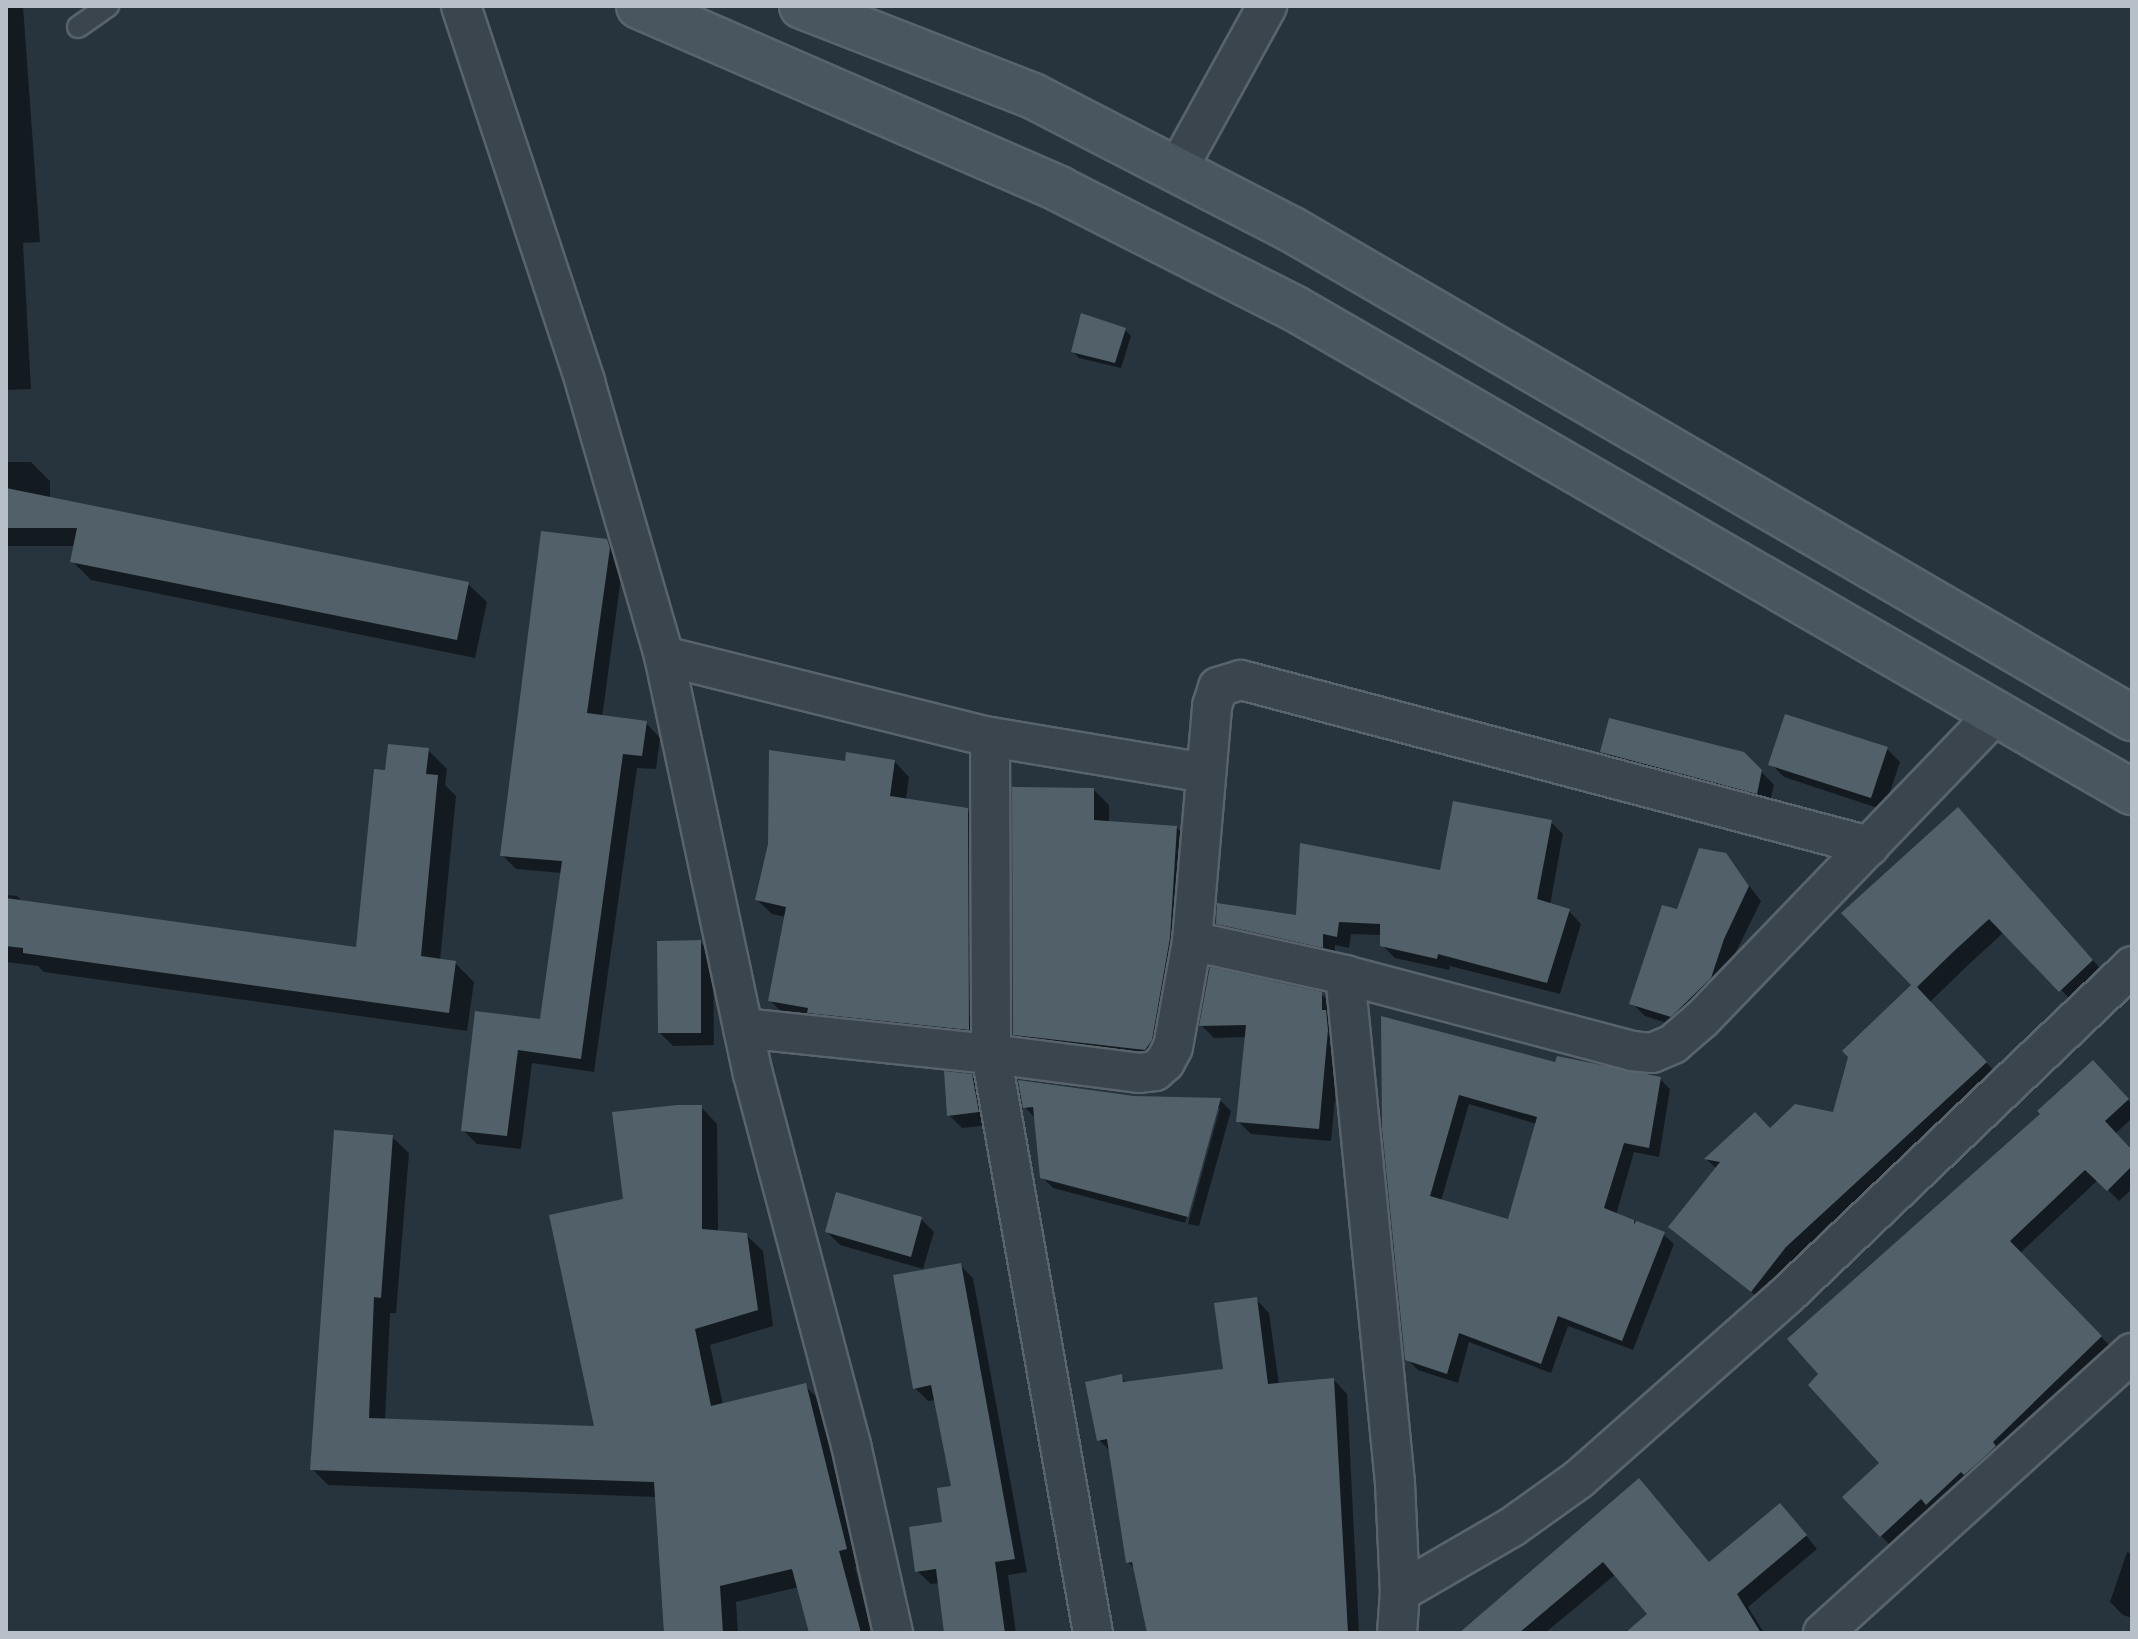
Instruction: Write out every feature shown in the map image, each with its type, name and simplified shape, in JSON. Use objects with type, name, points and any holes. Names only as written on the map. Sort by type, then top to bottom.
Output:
[{"type":"main road","points":[[639,6],[1059,189],[1294,308],[2132,792]]},
{"type":"main road","points":[[802,6],[1033,96],[1177,170],[1449,318],[2132,718]]},
{"type":"street","points":[[461,6],[585,382],[664,656],[743,1028],[851,1445],[893,1633]]},
{"type":"street","points":[[1177,170],[1267,6]]},
{"type":"street","points":[[664,656],[990,737],[1206,773]]},
{"type":"street","points":[[743,1028],[1139,1073],[1155,1071],[1165,1062],[1173,1047],[1192,941],[1212,706],[1218,687],[1241,680],[1869,846]]},
{"type":"street","points":[[1192,941],[1345,975],[1632,1051],[1652,1053],[1673,1044],[1702,1019],[1995,715]]},
{"type":"street","points":[[990,737],[991,1054],[1093,1633]]},
{"type":"street","points":[[1400,1592],[1512,1527],[1579,1479],[1787,1295],[2132,966]]},
{"type":"street","points":[[1345,975],[1395,1483],[1400,1592],[1397,1633]]},
{"type":"street","points":[[1823,1633],[2132,1353]]},
{"type":"lane","points":[[78,27],[108,6]]},
{"type":"building","points":[[1081,313],[1126,328],[1115,363],[1071,352]]},
{"type":"building","points":[[6,488],[469,582],[457,640],[70,562],[77,528],[6,528]]},
{"type":"building","points":[[541,531],[607,539],[610,548],[587,713],[647,721],[642,756],[623,754],[581,1059],[518,1050],[507,1136],[461,1131],[475,1011],[540,1019],[562,861],[500,856]]},
{"type":"building","points":[[1785,714],[1888,747],[1871,798],[1768,765]]},
{"type":"building","points":[[1609,718],[1744,752],[1762,770],[1757,794],[1600,752]]},
{"type":"building","points":[[388,744],[429,748],[426,774],[438,775],[421,956],[456,961],[449,1013],[23,953],[23,948],[6,946],[6,898],[356,947],[374,769],[385,770]]},
{"type":"building","points":[[769,750],[845,761],[846,752],[895,760],[890,796],[968,808],[969,1030],[807,1013],[808,1008],[768,1001],[786,907],[755,900],[768,844]]},
{"type":"building","points":[[1012,787],[1094,788],[1094,820],[1177,826],[1170,938],[1152,1040],[1145,1050],[1013,1035]]},
{"type":"building","points":[[1453,801],[1552,820],[1537,899],[1570,909],[1547,983],[1438,954],[1437,959],[1380,946],[1380,924],[1339,922],[1337,937],[1323,934],[1323,948],[1216,924],[1217,903],[1296,915],[1300,843],[1440,870]]},
{"type":"building","points":[[1958,807],[2093,960],[2059,992],[1989,919],[1953,952],[1917,987],[1987,1062],[1786,1247],[1751,1292],[1668,1227],[1720,1162],[1704,1159],[1755,1112],[1770,1128],[1795,1104],[1833,1112],[1848,1057],[1842,1051],[1911,985],[1841,913]]},
{"type":"building","points":[[1699,848],[1726,853],[1749,886],[1724,939],[1711,978],[1671,1017],[1629,1004],[1662,905],[1677,909]]},
{"type":"building","points":[[701,940],[701,1033],[658,1033],[657,941]]},
{"type":"building","points":[[1210,967],[1322,992],[1322,1010],[1326,1010],[1328,1030],[1319,1129],[1236,1122],[1246,1025],[1199,1026]]},
{"type":"building","points":[[1381,1016],[1555,1062],[1557,1056],[1661,1077],[1649,1148],[1624,1143],[1604,1208],[1634,1220],[1634,1224],[1637,1221],[1665,1232],[1622,1341],[1558,1316],[1541,1364],[1459,1333],[1447,1374],[1405,1360],[1382,1128]],"holes":[[[1459,1095],[1537,1117],[1508,1219],[1430,1196]]]},
{"type":"building","points":[[2093,1060],[2129,1099],[2105,1121],[2132,1150],[2132,1166],[2107,1191],[2085,1170],[2010,1241],[2102,1336],[1993,1442],[1996,1446],[1980,1461],[1964,1475],[1961,1472],[1926,1505],[1921,1499],[1880,1537],[1842,1497],[1879,1463],[1808,1385],[1818,1374],[1787,1339],[2040,1114],[2037,1111]]},
{"type":"building","points":[[944,1071],[972,1074],[979,1112],[947,1116]]},
{"type":"building","points":[[1018,1080],[1134,1096],[1221,1098],[1188,1217],[1040,1178],[1033,1107],[1023,1108]]},
{"type":"building","points":[[702,1105],[702,1229],[747,1233],[758,1310],[695,1329],[711,1406],[806,1383],[847,1549],[839,1551],[861,1633],[809,1633],[792,1569],[720,1586],[723,1633],[664,1633],[654,1482],[310,1470],[334,1130],[393,1135],[381,1298],[374,1297],[369,1418],[594,1426],[549,1215],[623,1199],[612,1112]]},
{"type":"building","points":[[836,1192],[922,1217],[911,1257],[825,1232]]},
{"type":"building","points":[[961,1263],[1015,1559],[995,1562],[1005,1633],[944,1633],[936,1569],[915,1572],[909,1527],[942,1522],[937,1488],[951,1486],[931,1385],[913,1389],[893,1275]]},
{"type":"building","points":[[1257,1297],[1268,1384],[1334,1378],[1348,1633],[1147,1633],[1132,1562],[1126,1563],[1107,1439],[1097,1441],[1085,1382],[1122,1374],[1123,1382],[1223,1369],[1214,1303]]},
{"type":"building","points":[[1639,1478],[1709,1562],[1780,1503],[1807,1535],[1737,1594],[1761,1633],[1625,1633],[1647,1614],[1603,1562],[1519,1633],[1459,1633]]}]
